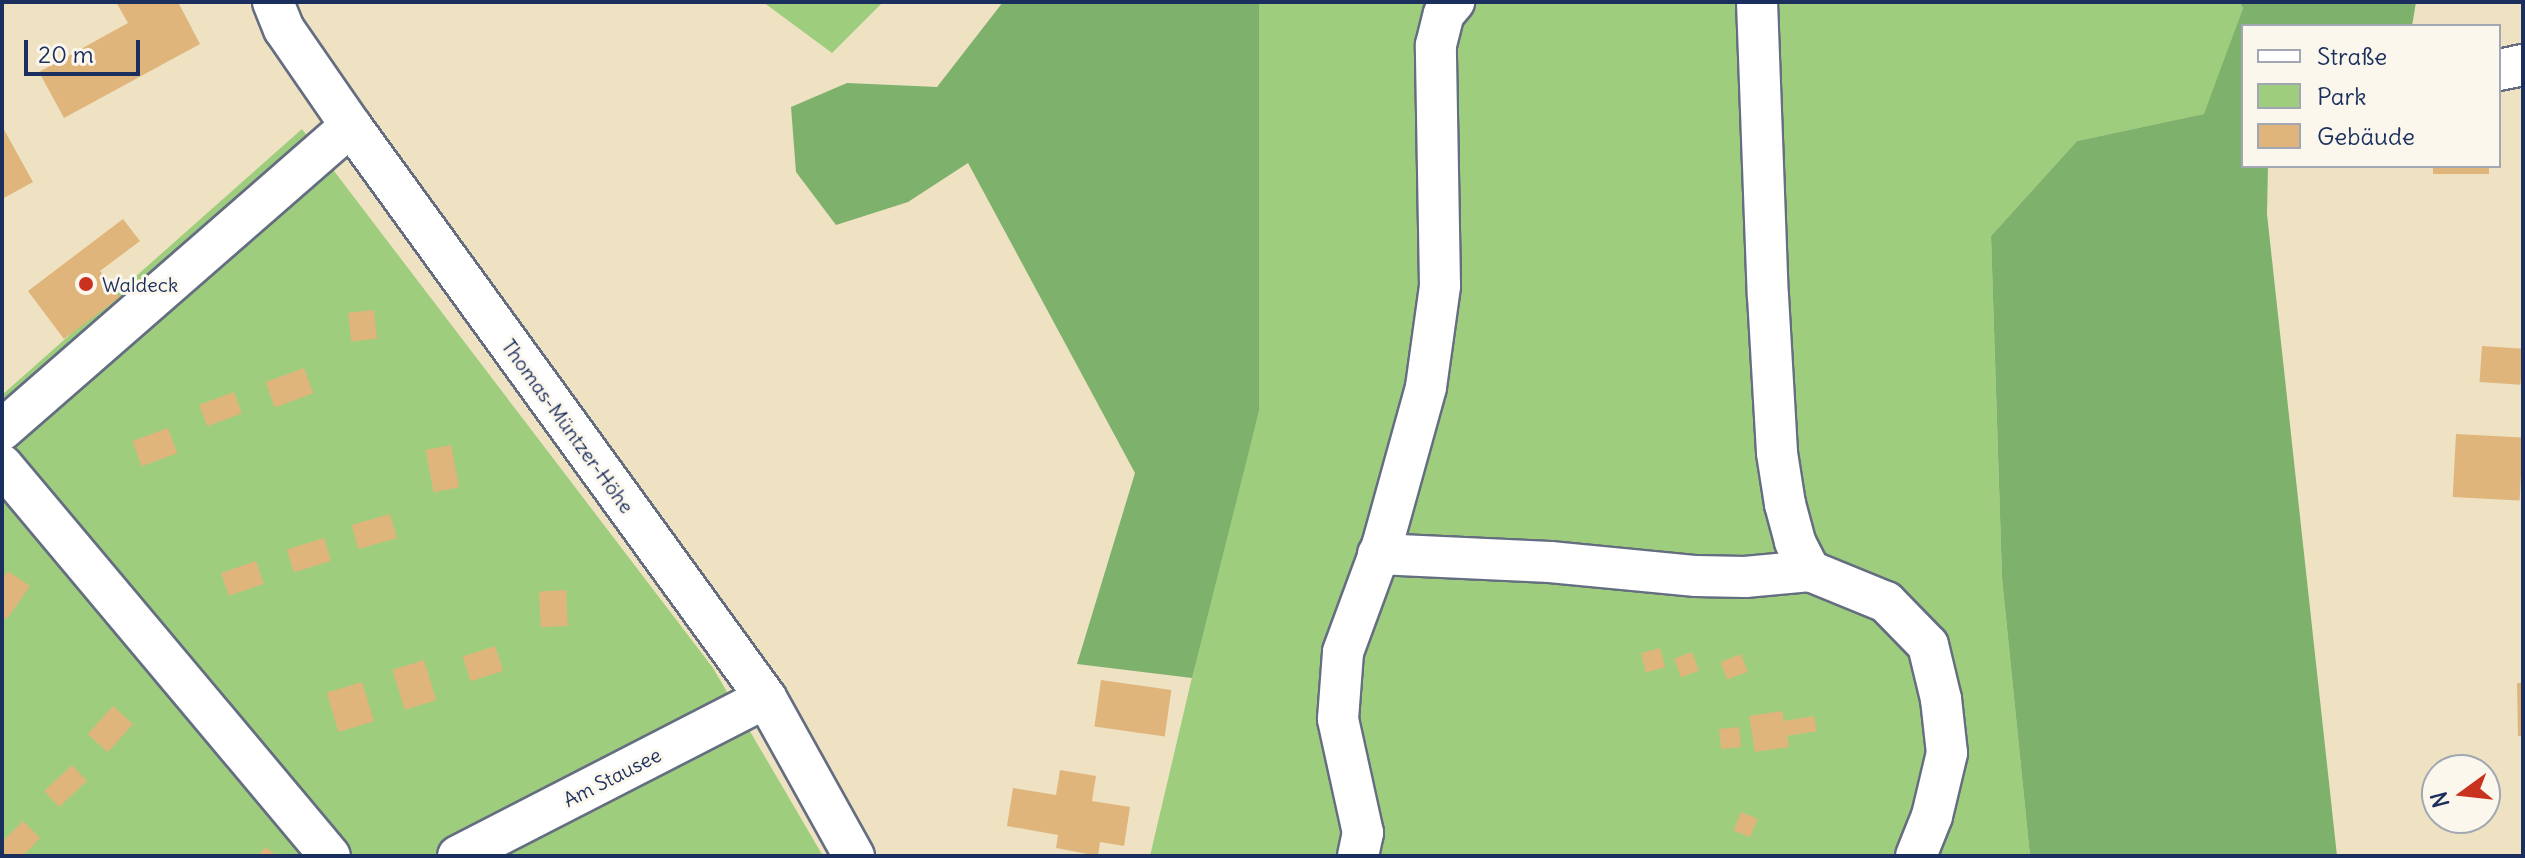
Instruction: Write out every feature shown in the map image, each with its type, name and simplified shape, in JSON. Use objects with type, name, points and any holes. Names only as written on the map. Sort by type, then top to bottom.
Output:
[{"type":"street","name":"Thomas-Müntzer-Höhe","points":[[273,2],[284,29],[351,126],[766,698],[854,856]]},
{"type":"street","points":[[1358,856],[1363,833],[1338,719],[1343,652],[1378,554],[1426,387],[1440,286],[1436,45],[1444,14],[1454,2]]},
{"type":"street","points":[[1757,2],[1777,453],[1795,542],[1810,571]]},
{"type":"street","points":[[2501,70],[2523,65]]},
{"type":"street","points":[[2,430],[351,126]]},
{"type":"street","points":[[2,465],[330,856]]},
{"type":"street","points":[[1378,554],[1550,562],[1696,576],[1745,577],[1810,571],[1886,602],[1928,645],[1941,699],[1947,753],[1932,816],[1916,856]]},
{"type":"street","name":"Am Stausee","points":[[458,856],[766,698]]},
{"type":"green space","points":[[763,2],[883,2],[832,53]]},
{"type":"green space","points":[[1003,2],[1259,2],[1259,411],[1192,678],[1077,664],[1135,473],[968,163],[908,202],[836,225],[796,172],[791,107],[847,83],[937,87]]},
{"type":"green space","points":[[1259,2],[2239,2],[2243,8],[2205,114],[2077,141],[1991,236],[2002,578],[2030,856],[1150,856],[1221,554],[1259,411]]},
{"type":"green space","points":[[2239,2],[2416,2],[2412,24],[2241,24],[2241,168],[2268,168],[2267,214],[2337,856],[2030,856],[2002,578],[1991,236],[2077,141],[2204,114],[2243,8]]},
{"type":"green space","points":[[302,129],[713,668],[823,856],[2,856],[2,395]]},
{"type":"building","points":[[116,2],[178,2],[200,44],[64,118],[39,72],[128,23]]},
{"type":"building","points":[[2,126],[33,182],[2,199]]},
{"type":"building","points":[[2433,168],[2489,168],[2489,174],[2433,174]]},
{"type":"building","points":[[123,219],[140,241],[100,271],[120,297],[64,339],[28,291]]},
{"type":"building","points":[[374,310],[377,339],[351,342],[348,313]]},
{"type":"building","points":[[2482,346],[2523,349],[2520,385],[2479,382]]},
{"type":"building","points":[[304,368],[313,393],[275,407],[265,382]]},
{"type":"building","points":[[234,392],[242,414],[207,426],[199,405]]},
{"type":"building","points":[[168,428],[177,453],[142,466],[132,441]]},
{"type":"building","points":[[2456,434],[2523,438],[2520,500],[2453,497]]},
{"type":"building","points":[[451,445],[459,487],[434,492],[425,450]]},
{"type":"building","points":[[390,514],[397,538],[358,549],[352,525]]},
{"type":"building","points":[[324,538],[331,561],[294,572],[287,549]]},
{"type":"building","points":[[256,561],[264,584],[229,596],[221,573]]},
{"type":"building","points":[[8,571],[30,586],[7,619],[2,615],[2,579]]},
{"type":"building","points":[[566,590],[568,626],[541,627],[539,591]]},
{"type":"building","points":[[495,646],[503,671],[471,681],[463,657]]},
{"type":"building","points":[[1660,648],[1665,667],[1646,672],[1641,653]]},
{"type":"building","points":[[1692,652],[1699,671],[1681,677],[1674,658]]},
{"type":"building","points":[[1741,654],[1748,672],[1727,680],[1720,662]]},
{"type":"building","points":[[424,660],[436,700],[405,710],[392,670]]},
{"type":"building","points":[[1101,680],[1171,690],[1165,736],[1094,727]]},
{"type":"building","points":[[362,682],[374,721],[339,732],[327,693]]},
{"type":"building","points":[[2517,683],[2523,683],[2523,736],[2518,736]]},
{"type":"building","points":[[113,706],[133,724],[108,752],[88,734]]},
{"type":"building","points":[[1782,711],[1784,721],[1814,716],[1817,731],[1787,736],[1789,747],[1755,752],[1749,716]]},
{"type":"building","points":[[1739,727],[1741,747],[1721,749],[1719,729]]},
{"type":"building","points":[[72,765],[87,781],[59,807],[44,791]]},
{"type":"building","points":[[1060,770],[1096,776],[1092,801],[1130,807],[1124,846],[1100,842],[1098,856],[1056,848],[1058,835],[1007,826],[1013,788],[1056,795]]},
{"type":"building","points":[[1741,812],[1758,819],[1750,837],[1734,831]]},
{"type":"building","points":[[23,821],[40,838],[23,856],[7,856],[2,851],[2,842]]},
{"type":"building","points":[[265,847],[278,856],[258,856]]},
{"type":"place","name":"Waldeck","points":[[86,284]]}]
